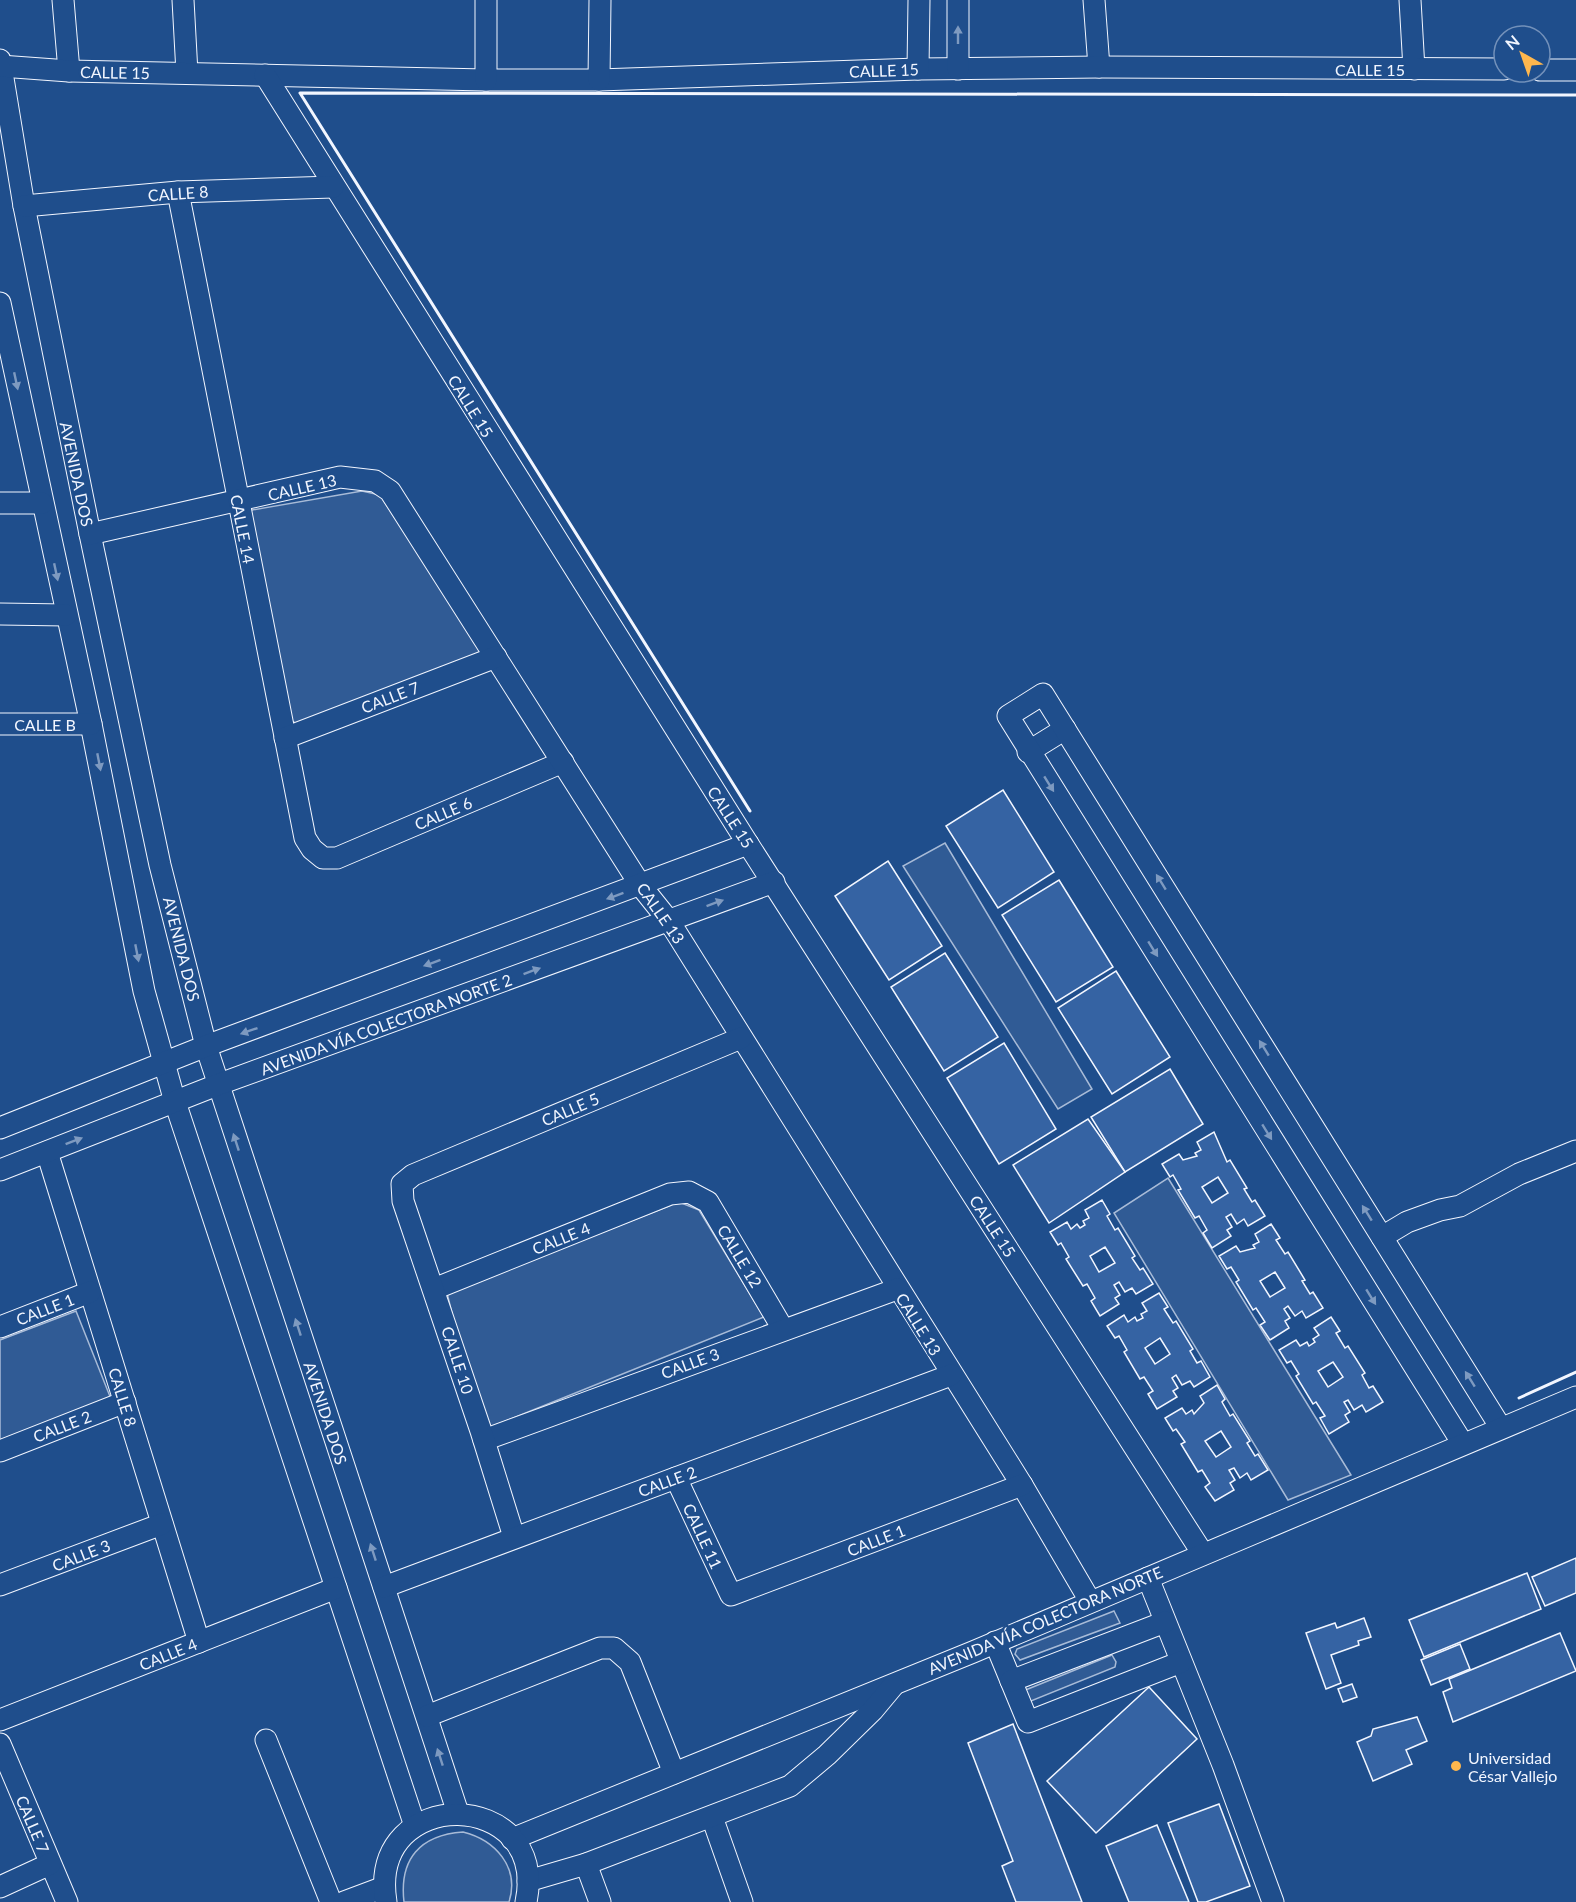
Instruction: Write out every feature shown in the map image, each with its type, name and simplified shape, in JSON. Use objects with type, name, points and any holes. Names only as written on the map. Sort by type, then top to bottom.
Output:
[{"type":"street","points":[[63,0],[69,71]]},
{"type":"street","points":[[183,0],[187,73]]},
{"type":"street","points":[[486,0],[486,80]]},
{"type":"street","points":[[599,80],[600,0]]},
{"type":"street","points":[[918,69],[919,0]]},
{"type":"street","points":[[958,0],[958,69]]},
{"type":"street","points":[[1094,0],[1099,67]]},
{"type":"street","points":[[1410,0],[1414,69]]},
{"type":"street","name":"CALLE 15","points":[[0,64],[69,71],[486,80],[599,80],[918,69],[1099,67],[1492,69]]},
{"type":"street","name":"AVENIDA DOS","points":[[0,64],[24,206],[90,534],[160,865],[206,1046],[458,1813]]},
{"type":"street","points":[[1552,70],[1576,70]]},
{"type":"street","name":"CALLE 15","points":[[265,75],[333,187],[748,844],[1203,1554]]},
{"type":"street","name":"CALLE 8","points":[[24,206],[178,192],[333,187]]},
{"type":"street","name":"CALLE 14","points":[[178,192],[305,838],[323,858]]},
{"type":"street","points":[[0,303],[91,724],[144,991],[175,1102],[414,1826]]},
{"type":"street","name":"CALLE 13","points":[[90,534],[340,477],[375,481],[390,491],[641,886],[669,921],[897,1289],[1022,1485],[1090,1601]]},
{"type":"street","points":[[0,503],[42,503]]},
{"type":"street","points":[[0,614],[66,615]]},
{"type":"street","name":"CALLE 7","points":[[285,738],[496,657]]},
{"type":"street","points":[[1463,1444],[1028,752],[1008,716],[1043,694],[1501,1428]]},
{"type":"street","name":"CALLE B","points":[[0,724],[91,724]]},
{"type":"street","points":[[1028,752],[1065,729]]},
{"type":"street","name":"CALLE 6","points":[[323,858],[337,858],[563,762]]},
{"type":"street","points":[[0,1128],[206,1046],[641,886],[748,844]]},
{"type":"street","name":"AVENIDA VÍA COLECTORA NORTE 2","points":[[0,1170],[217,1085],[774,882]]},
{"type":"street","name":"CALLE 5","points":[[402,1184],[413,1175],[741,1038]]},
{"type":"street","points":[[1382,1237],[1407,1222],[1440,1210],[1460,1206],[1519,1174],[1576,1151]]},
{"type":"street","name":"CALLE 8","points":[[47,1152],[199,1642]]},
{"type":"street","name":"CALLE 10","points":[[402,1184],[403,1201],[484,1440],[514,1538]]},
{"type":"street","name":"CALLE 4","points":[[434,1289],[670,1194],[689,1192]]},
{"type":"street","name":"CALLE 12","points":[[689,1192],[708,1202],[783,1329]]},
{"type":"street","name":"CALLE 3","points":[[484,1440],[897,1289]]},
{"type":"street","name":"CALLE 1","points":[[0,1327],[90,1292]]},
{"type":"street","name":"CALLE 2","points":[[384,1587],[951,1375]]},
{"type":"street","name":"AVENIDA VÍA COLECTORA NORTE","points":[[513,1839],[995,1642],[1576,1397]]},
{"type":"street","name":"CALLE 2","points":[[0,1450],[125,1402]]},
{"type":"street","name":"CALLE 11","points":[[676,1478],[731,1595]]},
{"type":"street","name":"CALLE 1","points":[[731,1595],[1022,1485]]},
{"type":"street","name":"CALLE 3","points":[[0,1585],[162,1524]]},
{"type":"street","points":[[1148,1578],[1273,1902]]},
{"type":"street","name":"CALLE 4","points":[[0,1720],[336,1588]]},
{"type":"street","points":[[1011,1681],[1165,1622]]},
{"type":"street","points":[[995,1642],[1028,1722],[1181,1662]]},
{"type":"street","points":[[427,1716],[600,1648],[614,1648],[630,1662],[674,1773]]},
{"type":"street","points":[[528,1881],[586,1864],[790,1786],[828,1755],[873,1710],[895,1683]]},
{"type":"street","points":[[266,1740],[331,1902]]},
{"type":"street","name":"CALLE 7","points":[[0,1744],[67,1902]]},
{"type":"street","points":[[344,1902],[385,1894],[389,1859],[395,1847],[414,1826],[435,1816],[458,1813],[494,1823],[513,1839],[524,1859],[528,1881],[526,1902]]},
{"type":"street","points":[[712,1817],[742,1902]]},
{"type":"street","points":[[0,1887],[50,1864]]},
{"type":"street","points":[[586,1864],[600,1902]]},
{"type":"shaded area","points":[[362,491],[380,495],[482,652],[297,724],[285,717],[245,519],[252,510]]},
{"type":"shaded area","points":[[945,843],[1092,1089],[1058,1109],[903,866]]},
{"type":"shaded area","points":[[1168,1178],[1351,1475],[1288,1500],[1114,1213]]},
{"type":"shaded area","points":[[679,1202],[699,1210],[764,1317],[481,1431],[447,1293]]},
{"type":"shaded area","points":[[76,1311],[111,1399],[0,1440],[0,1340]]},
{"type":"shaded area","points":[[1114,1611],[1120,1623],[1020,1660],[1015,1654],[1017,1649]]},
{"type":"shaded area","points":[[1112,1655],[1116,1662],[1115,1667],[1031,1701],[1025,1698],[1023,1691]]},
{"type":"shaded area","points":[[463,1832],[485,1841],[502,1857],[511,1877],[509,1902],[404,1902],[405,1873],[416,1852],[435,1838]]},
{"type":"building","points":[[1003,790],[1054,872],[998,908],[946,826]]},
{"type":"building","points":[[888,861],[942,946],[889,980],[835,896]]},
{"type":"building","points":[[1059,880],[1113,967],[1056,1002],[1002,915]]},
{"type":"building","points":[[945,953],[998,1037],[944,1071],[891,987]]},
{"type":"building","points":[[1116,971],[1170,1057],[1112,1094],[1058,1008]]},
{"type":"building","points":[[1004,1043],[1056,1129],[999,1164],[947,1078]]},
{"type":"building","points":[[1170,1069],[1203,1124],[1125,1172],[1091,1117]]},
{"type":"building","points":[[1088,1119],[1125,1172],[1049,1223],[1013,1165]]},
{"type":"building","points":[[1214,1132],[1227,1162],[1230,1160],[1247,1188],[1244,1189],[1252,1202],[1255,1200],[1265,1216],[1248,1226],[1244,1219],[1237,1224],[1231,1214],[1226,1217],[1232,1227],[1227,1230],[1231,1236],[1212,1248],[1203,1233],[1207,1230],[1199,1216],[1195,1218],[1178,1190],[1181,1189],[1173,1175],[1170,1177],[1162,1164],[1179,1154],[1183,1160],[1197,1156],[1195,1153],[1201,1150],[1197,1142]],"holes":[[[1218,1177],[1228,1193],[1212,1203],[1202,1187]]]},
{"type":"building","points":[[1102,1200],[1115,1230],[1118,1228],[1135,1256],[1132,1258],[1140,1270],[1143,1268],[1153,1284],[1136,1294],[1132,1288],[1125,1292],[1119,1282],[1114,1285],[1120,1295],[1115,1298],[1119,1304],[1100,1316],[1091,1301],[1095,1298],[1087,1284],[1083,1286],[1066,1259],[1069,1257],[1061,1243],[1058,1245],[1050,1232],[1067,1222],[1071,1229],[1077,1224],[1080,1228],[1085,1225],[1083,1221],[1089,1218],[1085,1210]],"holes":[[[1105,1247],[1115,1263],[1099,1272],[1090,1256]]]},
{"type":"building","points":[[1271,1224],[1280,1238],[1276,1240],[1285,1254],[1288,1252],[1305,1280],[1302,1281],[1310,1294],[1313,1292],[1323,1308],[1306,1318],[1302,1311],[1295,1316],[1288,1306],[1284,1309],[1290,1318],[1285,1321],[1289,1328],[1270,1340],[1260,1325],[1265,1322],[1256,1308],[1253,1310],[1236,1282],[1239,1280],[1231,1267],[1227,1269],[1219,1256],[1236,1246],[1240,1252],[1255,1248],[1253,1245],[1259,1242],[1255,1234]],"holes":[[[1275,1272],[1285,1288],[1270,1297],[1260,1281]]]},
{"type":"building","points":[[1159,1293],[1168,1307],[1164,1309],[1173,1323],[1176,1321],[1193,1349],[1190,1351],[1197,1363],[1201,1361],[1210,1377],[1194,1387],[1190,1381],[1182,1385],[1176,1375],[1172,1378],[1178,1388],[1173,1391],[1177,1397],[1157,1409],[1148,1394],[1153,1391],[1144,1377],[1140,1379],[1124,1352],[1127,1350],[1119,1336],[1115,1338],[1107,1326],[1124,1315],[1128,1322],[1135,1317],[1137,1321],[1143,1318],[1141,1314],[1147,1311],[1142,1303]],"holes":[[[1160,1338],[1170,1354],[1155,1364],[1145,1348]]]},
{"type":"building","points":[[1331,1317],[1340,1331],[1336,1333],[1345,1348],[1348,1346],[1365,1373],[1362,1375],[1369,1388],[1373,1386],[1383,1402],[1366,1412],[1362,1405],[1354,1410],[1348,1400],[1344,1402],[1350,1412],[1345,1415],[1349,1422],[1329,1434],[1320,1418],[1325,1416],[1316,1402],[1313,1404],[1296,1376],[1299,1374],[1291,1361],[1287,1363],[1279,1350],[1296,1340],[1300,1346],[1307,1342],[1309,1346],[1319,1335],[1314,1328]],"holes":[[[1333,1362],[1343,1377],[1328,1387],[1318,1371]]]},
{"type":"building","points":[[1217,1385],[1225,1399],[1222,1402],[1230,1416],[1233,1414],[1250,1441],[1247,1443],[1255,1456],[1258,1454],[1268,1470],[1251,1480],[1247,1473],[1240,1478],[1234,1468],[1229,1470],[1235,1480],[1230,1483],[1234,1490],[1215,1501],[1205,1487],[1210,1483],[1202,1470],[1198,1472],[1181,1444],[1185,1442],[1176,1429],[1173,1431],[1165,1418],[1182,1408],[1186,1414],[1192,1410],[1194,1414],[1204,1403],[1200,1396]],"holes":[[[1221,1431],[1231,1447],[1216,1457],[1205,1441]]]},
{"type":"building","points":[[1576,1558],[1576,1593],[1545,1606],[1532,1577]]},
{"type":"building","points":[[1527,1573],[1541,1609],[1424,1657],[1409,1620]]},
{"type":"building","points":[[1364,1618],[1371,1637],[1358,1641],[1359,1645],[1331,1655],[1341,1683],[1326,1689],[1306,1633],[1335,1623],[1337,1628]]},
{"type":"building","points":[[1560,1633],[1576,1671],[1453,1722],[1443,1692],[1452,1688],[1449,1679]]},
{"type":"building","points":[[1460,1644],[1470,1669],[1431,1685],[1421,1660]]},
{"type":"building","points":[[1352,1684],[1357,1697],[1343,1702],[1338,1689]]},
{"type":"building","points":[[1149,1687],[1197,1739],[1096,1833],[1047,1781]]},
{"type":"building","points":[[1417,1717],[1427,1741],[1406,1750],[1412,1764],[1373,1781],[1357,1742],[1371,1736],[1373,1729]]},
{"type":"building","points":[[1013,1724],[1082,1902],[1016,1902],[1002,1866],[1013,1861],[968,1743]]},
{"type":"building","points":[[1219,1804],[1250,1886],[1206,1902],[1198,1902],[1168,1823]]},
{"type":"building","points":[[1157,1825],[1189,1902],[1129,1902],[1106,1846]]},
{"type":"wall","points":[[750,811],[300,93],[1576,95]]},
{"type":"wall","points":[[1519,1398],[1576,1372]]},
{"type":"place","name":"Universidad César Vallejo","points":[[1456,1766]]}]
